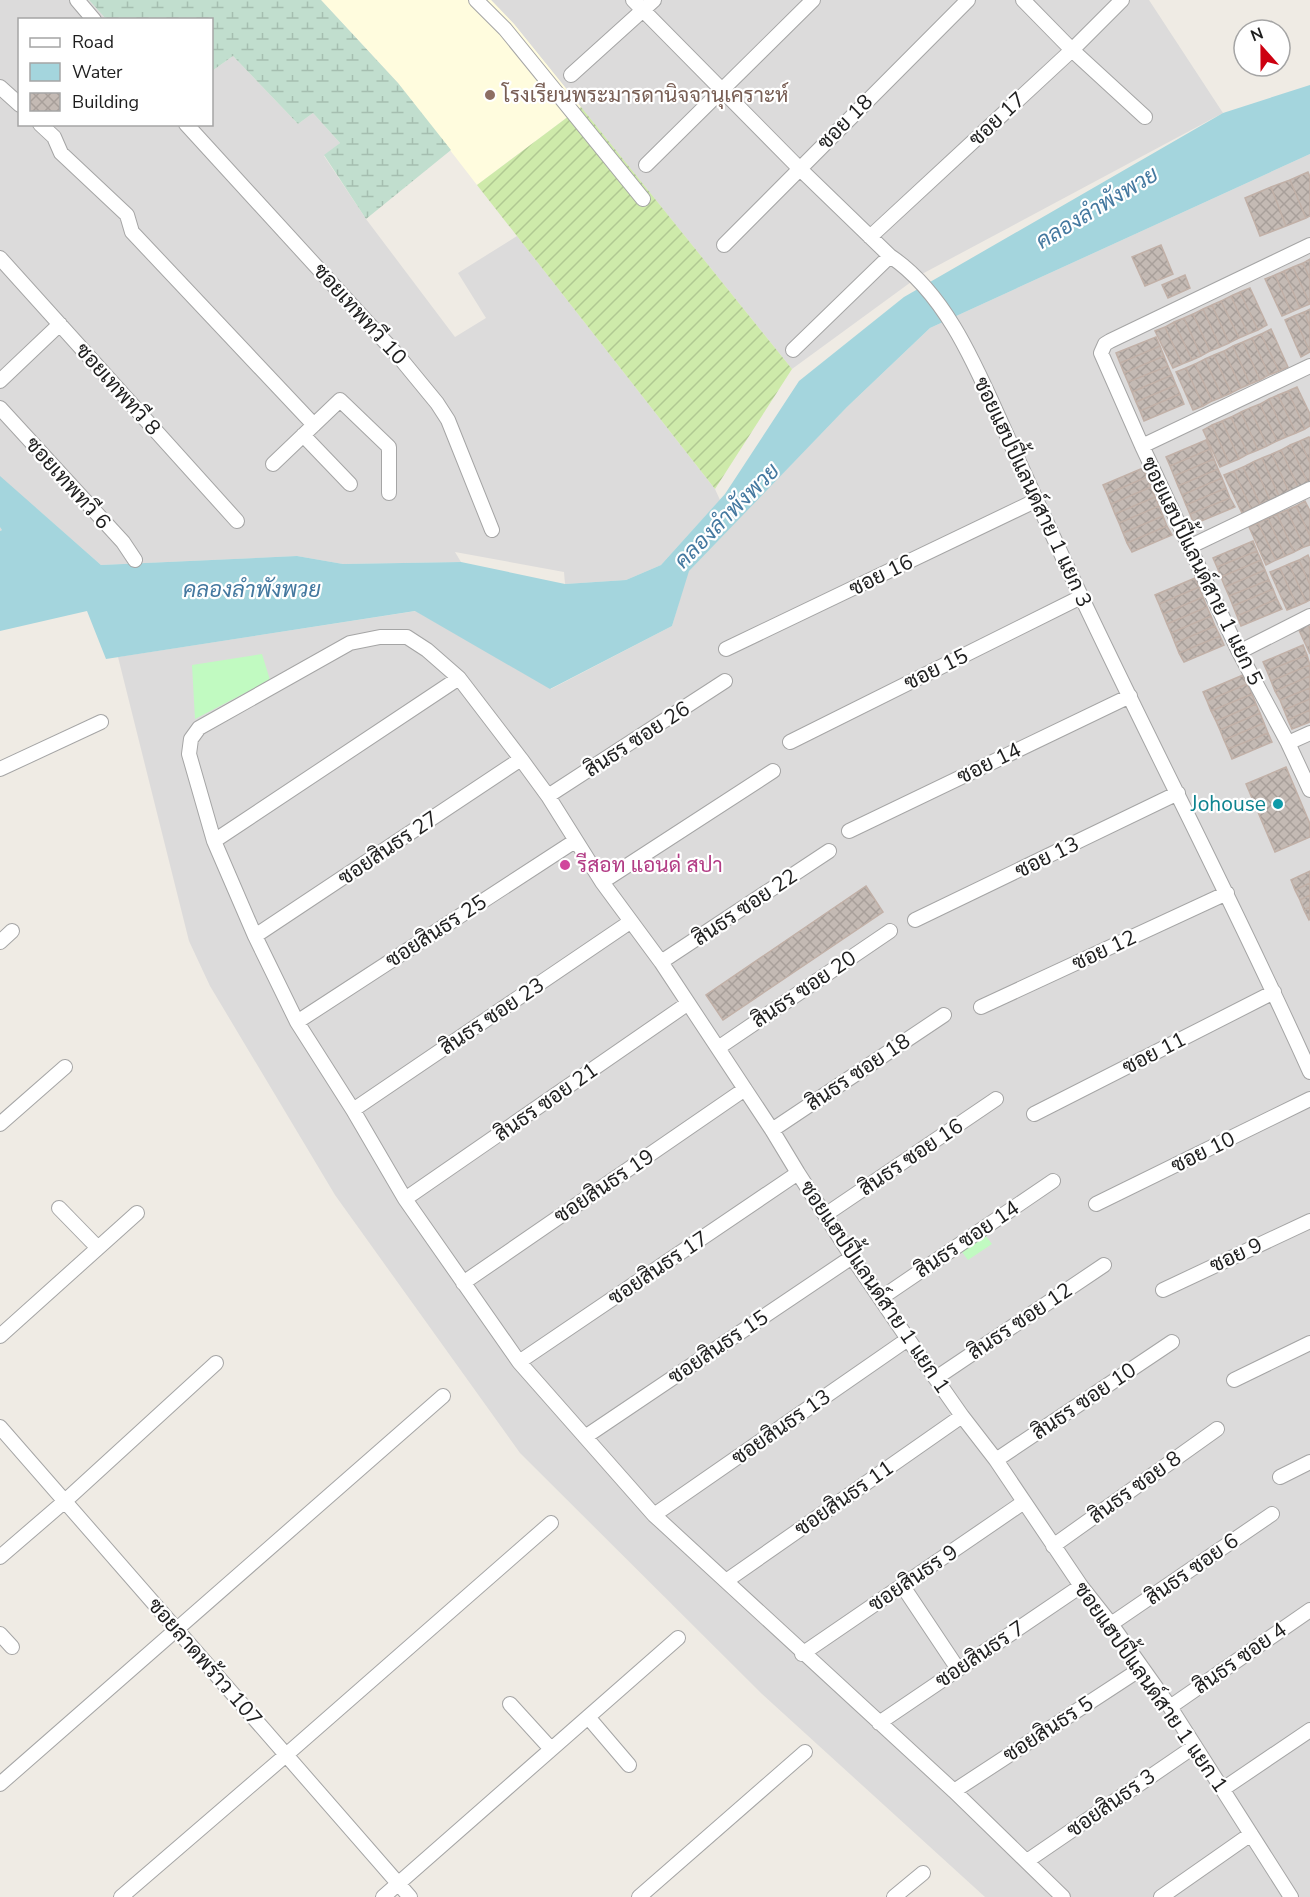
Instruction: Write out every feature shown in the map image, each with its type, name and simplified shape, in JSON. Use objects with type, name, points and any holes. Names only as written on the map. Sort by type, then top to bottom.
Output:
[{"type":"street","points":[[76,0],[92,18]]},
{"type":"street","points":[[476,0],[505,29],[643,199]]},
{"type":"street","name":"ซอยแฮปปี้แลนด์สาย 1 แยก 3","points":[[633,0],[799,168],[890,256],[905,266],[930,293],[963,341],[1081,597],[1227,893],[1310,1072]]},
{"type":"street","points":[[571,75],[654,0]]},
{"type":"street","points":[[646,165],[813,0]]},
{"type":"street","name":"ซอย 18","points":[[724,245],[968,0]]},
{"type":"street","points":[[1023,0],[1072,50],[1145,117]]},
{"type":"street","name":"ซอย 17","points":[[870,237],[1072,50],[1122,0]]},
{"type":"street","points":[[0,87],[18,103]]},
{"type":"street","points":[[42,126],[54,137],[61,153],[127,215],[132,232],[314,425]]},
{"type":"street","name":"ซอยเทพทวี 10","points":[[188,126],[400,358],[437,403],[448,420],[492,530]]},
{"type":"street","name":"ซอยแฮปปี้แลนด์สาย 1 แยก 5","points":[[1310,245],[1110,341],[1105,344],[1101,353],[1239,652],[1288,743],[1310,790]]},
{"type":"street","points":[[793,350],[890,256]]},
{"type":"street","name":"ซอยเทพทวี 8","points":[[0,258],[237,521]]},
{"type":"street","points":[[0,381],[60,324]]},
{"type":"street","points":[[1142,446],[1310,366]]},
{"type":"street","points":[[273,464],[340,400],[389,447],[388,493]]},
{"type":"street","name":"ซอยเทพทวี 6","points":[[0,408],[123,542],[135,560]]},
{"type":"street","points":[[303,435],[350,484]]},
{"type":"street","points":[[1189,547],[1310,489]]},
{"type":"street","name":"ซอย 16","points":[[726,650],[1037,500]]},
{"type":"street","name":"ซอย 15","points":[[790,742],[1081,597]]},
{"type":"street","points":[[1239,652],[1310,616]]},
{"type":"street","name":"ซอยแฮปปี้แลนด์สาย 1 แยก 1","points":[[1063,1897],[954,1791],[802,1654],[654,1515],[519,1362],[405,1199],[353,1110],[297,1022],[255,936],[214,841],[189,754],[191,739],[199,728],[350,644],[380,637],[407,637],[427,650],[459,678],[522,759],[602,882],[661,962],[772,1130],[852,1257],[908,1339],[996,1460],[1081,1586],[1112,1624],[1170,1707],[1291,1897]]},
{"type":"street","points":[[214,841],[459,678]]},
{"type":"street","name":"สินธร ซอย 26","points":[[548,796],[725,681]]},
{"type":"street","name":"ซอย 14","points":[[849,831],[1130,696]]},
{"type":"street","points":[[0,769],[101,722]]},
{"type":"street","points":[[1288,743],[1310,733]]},
{"type":"street","name":"ซอยสินธร 27","points":[[255,936],[522,759]]},
{"type":"street","points":[[602,882],[773,771]]},
{"type":"street","name":"ซอย 13","points":[[915,920],[1178,793]]},
{"type":"street","name":"ซอยสินธร 25","points":[[297,1022],[575,841]]},
{"type":"street","name":"สินธร ซอย 22","points":[[661,962],[829,851]]},
{"type":"street","name":"ซอย 12","points":[[981,1007],[1227,893]]},
{"type":"street","name":"สินธร ซอย 23","points":[[353,1110],[630,922]]},
{"type":"street","points":[[0,942],[12,931]]},
{"type":"street","name":"สินธร ซอย 20","points":[[718,1048],[890,931]]},
{"type":"street","name":"ซอย 11","points":[[1034,1114],[1274,992]]},
{"type":"street","name":"สินธร ซอย 21","points":[[405,1199],[687,1004]]},
{"type":"street","name":"สินธร ซอย 18","points":[[772,1130],[944,1015]]},
{"type":"street","points":[[0,1124],[65,1067]]},
{"type":"street","name":"ซอยสินธร 19","points":[[463,1283],[745,1089]]},
{"type":"street","name":"ซอย 10","points":[[1096,1204],[1310,1099]]},
{"type":"street","name":"สินธร ซอย 16","points":[[825,1215],[996,1100]]},
{"type":"street","name":"ซอยสินธร 17","points":[[519,1362],[798,1173]]},
{"type":"street","name":"สินธร ซอย 14","points":[[881,1298],[1053,1181]]},
{"type":"street","points":[[59,1208],[98,1248]]},
{"type":"street","points":[[0,1336],[137,1213]]},
{"type":"street","name":"ซอย 9","points":[[1162,1290],[1310,1221]]},
{"type":"street","name":"ซอยสินธร 15","points":[[585,1437],[852,1257]]},
{"type":"street","name":"สินธร ซอย 12","points":[[936,1378],[1104,1265]]},
{"type":"street","name":"ซอยสินธร 13","points":[[654,1515],[908,1339]]},
{"type":"street","name":"สินธร ซอย 10","points":[[996,1460],[1172,1342]]},
{"type":"street","points":[[1234,1380],[1310,1343]]},
{"type":"street","points":[[0,1557],[216,1363]]},
{"type":"street","points":[[0,1784],[443,1396]]},
{"type":"street","name":"ซอยสินธร 11","points":[[726,1581],[962,1416]]},
{"type":"street","name":"ซอยลาดพร้าว 107","points":[[0,1427],[410,1897]]},
{"type":"street","name":"สินธร ซอย 8","points":[[1053,1546],[1217,1429]]},
{"type":"street","points":[[1280,1477],[1310,1462]]},
{"type":"street","name":"ซอยสินธร 9","points":[[802,1654],[1024,1502]]},
{"type":"street","name":"สินธร ซอย 6","points":[[1112,1624],[1272,1514]]},
{"type":"street","points":[[121,1897],[551,1523]]},
{"type":"street","points":[[902,1585],[958,1669]]},
{"type":"street","name":"ซอยสินธร 7","points":[[879,1722],[1081,1586]]},
{"type":"street","name":"สินธร ซอย 4","points":[[1170,1707],[1310,1610]]},
{"type":"street","points":[[0,1634],[12,1647]]},
{"type":"street","points":[[383,1897],[678,1638]]},
{"type":"street","name":"ซอยสินธร 5","points":[[954,1791],[1142,1668]]},
{"type":"street","points":[[510,1704],[551,1749]]},
{"type":"street","points":[[588,1717],[629,1765]]},
{"type":"street","points":[[1223,1789],[1310,1730]]},
{"type":"street","name":"ซอยสินธร 3","points":[[1027,1861],[1195,1746]]},
{"type":"street","points":[[639,1897],[806,1752]]},
{"type":"street","points":[[1161,1897],[1251,1834]]},
{"type":"street","points":[[894,1897],[922,1873]]},
{"type":"shaded area","points":[[0,0],[89,0],[105,18],[18,18],[18,126],[213,126],[213,70],[233,56],[298,124],[313,113],[340,143],[324,156],[366,219],[455,337],[486,318],[458,273],[517,236],[715,489],[720,500],[661,565],[626,580],[565,584],[564,572],[455,552],[461,562],[343,564],[297,556],[101,565],[36,508],[0,531]]},
{"type":"shaded area","name":"โรงเรียนพระมารดานิจจานุเคราะห์","points":[[321,0],[491,0],[514,24],[581,107],[477,185],[398,83]]},
{"type":"shaded area","points":[[491,0],[1149,0],[1223,113],[922,274],[792,369],[514,24]]},
{"type":"shaded area","points":[[1310,154],[1310,1897],[985,1897],[762,1694],[520,1453],[335,1195],[210,986],[189,941],[118,657],[416,611],[551,689],[672,626],[688,571],[847,407],[930,328]]},
{"type":"green space","points":[[89,0],[321,0],[398,83],[451,150],[366,219],[324,155],[340,143],[313,113],[298,124],[233,56],[213,70],[213,18],[105,18]]},
{"type":"green space","points":[[581,107],[792,369],[715,489],[477,185]]},
{"type":"green space","points":[[262,654],[270,680],[195,719],[192,665]]},
{"type":"green space","points":[[985,1235],[992,1244],[968,1260],[962,1252]]},
{"type":"water","name":"คลองลำพังพวย","points":[[1310,85],[1310,154],[930,328],[847,407],[689,571],[672,626],[550,689],[415,611],[106,659],[87,611],[0,631],[0,531],[2,530],[0,527],[0,476],[101,565],[297,556],[343,564],[461,562],[565,584],[626,580],[661,565],[725,494],[799,381],[904,297],[1223,113]]},
{"type":"building","points":[[1308,172],[1310,216],[1306,218],[1290,180]]},
{"type":"building","points":[[1290,180],[1306,218],[1286,226],[1271,187]]},
{"type":"building","points":[[1271,187],[1286,226],[1260,236],[1245,198]]},
{"type":"building","points":[[1161,245],[1173,274],[1145,286],[1132,257]]},
{"type":"building","points":[[1310,259],[1310,279],[1303,263]]},
{"type":"building","points":[[1303,263],[1310,279],[1310,304],[1293,267]]},
{"type":"building","points":[[1293,267],[1310,304],[1300,308],[1284,271]]},
{"type":"building","points":[[1284,271],[1300,308],[1291,312],[1275,275]]},
{"type":"building","points":[[1185,275],[1190,288],[1168,298],[1162,285]]},
{"type":"building","points":[[1275,275],[1291,312],[1282,316],[1265,279]]},
{"type":"building","points":[[1250,288],[1267,325],[1258,330],[1240,292]]},
{"type":"building","points":[[1240,292],[1258,330],[1248,334],[1231,296]]},
{"type":"building","points":[[1231,296],[1248,334],[1239,338],[1221,301]]},
{"type":"building","points":[[1221,301],[1239,338],[1229,343],[1212,305]]},
{"type":"building","points":[[1212,305],[1229,343],[1220,347],[1203,309]]},
{"type":"building","points":[[1203,309],[1220,347],[1210,351],[1193,314]]},
{"type":"building","points":[[1310,309],[1310,327],[1304,312]]},
{"type":"building","points":[[1304,312],[1310,327],[1310,352],[1294,316]]},
{"type":"building","points":[[1193,314],[1210,351],[1201,356],[1184,318]]},
{"type":"building","points":[[1294,316],[1310,352],[1301,357],[1285,320]]},
{"type":"building","points":[[1184,318],[1201,356],[1192,360],[1174,322]]},
{"type":"building","points":[[1174,322],[1192,360],[1182,364],[1165,327]]},
{"type":"building","points":[[1165,327],[1182,364],[1173,368],[1155,331]]},
{"type":"building","points":[[1271,329],[1288,367],[1279,371],[1261,334]]},
{"type":"building","points":[[1261,334],[1279,371],[1269,375],[1252,338]]},
{"type":"building","points":[[1156,337],[1160,346],[1120,363],[1116,353]]},
{"type":"building","points":[[1252,338],[1269,375],[1260,380],[1243,342]]},
{"type":"building","points":[[1243,342],[1260,380],[1250,384],[1233,346]]},
{"type":"building","points":[[1160,346],[1164,356],[1124,373],[1120,363]]},
{"type":"building","points":[[1233,346],[1250,384],[1241,388],[1224,351]]},
{"type":"building","points":[[1224,351],[1241,388],[1231,393],[1214,355]]},
{"type":"building","points":[[1214,355],[1231,393],[1222,397],[1205,359]]},
{"type":"building","points":[[1164,356],[1168,366],[1128,382],[1124,373]]},
{"type":"building","points":[[1205,359],[1222,397],[1212,401],[1195,364]]},
{"type":"building","points":[[1195,364],[1212,401],[1203,406],[1186,368]]},
{"type":"building","points":[[1168,366],[1172,375],[1132,392],[1128,382]]},
{"type":"building","points":[[1186,368],[1203,406],[1193,410],[1176,372]]},
{"type":"building","points":[[1172,375],[1176,385],[1136,402],[1132,392]]},
{"type":"building","points":[[1176,385],[1180,394],[1140,411],[1136,402]]},
{"type":"building","points":[[1297,387],[1310,414],[1310,426],[1305,429],[1288,391]]},
{"type":"building","points":[[1288,391],[1305,429],[1296,433],[1278,395]]},
{"type":"building","points":[[1180,394],[1184,404],[1144,421],[1140,411]]},
{"type":"building","points":[[1278,395],[1296,433],[1286,437],[1269,399]]},
{"type":"building","points":[[1269,399],[1286,437],[1277,441],[1260,404]]},
{"type":"building","points":[[1260,404],[1277,441],[1267,446],[1250,408]]},
{"type":"building","points":[[1250,408],[1267,446],[1258,450],[1241,412]]},
{"type":"building","points":[[1241,412],[1258,450],[1248,454],[1231,417]]},
{"type":"building","points":[[1231,417],[1248,454],[1239,459],[1222,421]]},
{"type":"building","points":[[1222,421],[1239,459],[1229,463],[1212,425]]},
{"type":"building","points":[[1212,425],[1229,463],[1220,467],[1203,430]]},
{"type":"building","points":[[1310,438],[1310,463],[1300,441]]},
{"type":"building","points":[[1206,440],[1210,449],[1170,466],[1166,457]]},
{"type":"building","points":[[1300,441],[1310,463],[1310,482],[1308,483],[1290,445]]},
{"type":"building","points":[[1290,445],[1308,483],[1298,487],[1281,450]]},
{"type":"building","points":[[1210,449],[1214,459],[1174,476],[1170,466]]},
{"type":"building","points":[[1281,450],[1298,487],[1289,492],[1272,454]]},
{"type":"building","points":[[1272,454],[1289,492],[1279,496],[1262,458]]},
{"type":"building","points":[[1262,458],[1279,496],[1270,500],[1253,462]]},
{"type":"building","points":[[1214,459],[1218,469],[1178,486],[1174,476]]},
{"type":"building","points":[[1253,462],[1270,500],[1260,504],[1243,467]]},
{"type":"building","points":[[1243,467],[1260,504],[1251,509],[1234,471]]},
{"type":"building","points":[[1143,468],[1147,477],[1107,494],[1103,485]]},
{"type":"building","points":[[1218,469],[1222,478],[1182,495],[1178,486]]},
{"type":"building","points":[[1234,471],[1251,509],[1242,513],[1224,475]]},
{"type":"building","points":[[1147,477],[1151,487],[1111,504],[1107,494]]},
{"type":"building","points":[[1222,478],[1226,488],[1186,505],[1182,495]]},
{"type":"building","points":[[1151,487],[1155,497],[1115,514],[1111,504]]},
{"type":"building","points":[[1226,488],[1230,498],[1190,514],[1186,505]]},
{"type":"building","points":[[1155,497],[1159,506],[1119,523],[1115,514]]},
{"type":"building","points":[[1230,498],[1235,507],[1194,524],[1190,514]]},
{"type":"building","points":[[1305,501],[1310,511],[1310,536],[1296,506]]},
{"type":"building","points":[[1159,506],[1163,516],[1123,533],[1119,523]]},
{"type":"building","points":[[1296,506],[1310,536],[1310,545],[1304,547],[1287,510]]},
{"type":"building","points":[[1287,510],[1304,547],[1294,552],[1277,514]]},
{"type":"building","points":[[1277,514],[1294,552],[1285,556],[1268,518]]},
{"type":"building","points":[[1163,516],[1167,526],[1127,543],[1123,533]]},
{"type":"building","points":[[1268,518],[1285,556],[1276,560],[1258,523]]},
{"type":"building","points":[[1258,523],[1276,560],[1266,565],[1249,527]]},
{"type":"building","points":[[1167,526],[1172,535],[1132,552],[1127,543]]},
{"type":"building","points":[[1253,541],[1257,551],[1217,567],[1213,558]]},
{"type":"building","points":[[1257,551],[1261,560],[1221,577],[1217,567]]},
{"type":"building","points":[[1308,555],[1310,560],[1310,585],[1299,560]]},
{"type":"building","points":[[1261,560],[1265,570],[1225,587],[1221,577]]},
{"type":"building","points":[[1299,560],[1310,585],[1310,600],[1306,602],[1289,564]]},
{"type":"building","points":[[1289,564],[1306,602],[1297,606],[1280,568]]},
{"type":"building","points":[[1280,568],[1297,606],[1287,610],[1270,572]]},
{"type":"building","points":[[1265,570],[1269,580],[1229,596],[1225,587]]},
{"type":"building","points":[[1195,578],[1199,587],[1159,604],[1155,595]]},
{"type":"building","points":[[1269,580],[1273,589],[1233,606],[1229,596]]},
{"type":"building","points":[[1199,587],[1203,597],[1163,614],[1159,604]]},
{"type":"building","points":[[1273,589],[1277,599],[1237,616],[1233,606]]},
{"type":"building","points":[[1203,597],[1207,607],[1167,624],[1163,614]]},
{"type":"building","points":[[1277,599],[1282,609],[1241,626],[1237,616]]},
{"type":"building","points":[[1207,607],[1211,616],[1171,633],[1167,624]]},
{"type":"building","points":[[1211,616],[1215,626],[1175,643],[1171,633]]},
{"type":"building","points":[[1308,623],[1310,629],[1310,654],[1298,628]]},
{"type":"building","points":[[1215,626],[1220,636],[1179,653],[1175,643]]},
{"type":"building","points":[[1220,636],[1224,645],[1184,662],[1179,653]]},
{"type":"building","points":[[1303,645],[1307,655],[1267,671],[1263,662]]},
{"type":"building","points":[[1307,655],[1310,665],[1271,681],[1267,671]]},
{"type":"building","points":[[1310,665],[1310,676],[1275,691],[1271,681]]},
{"type":"building","points":[[1243,675],[1247,684],[1207,701],[1203,692]]},
{"type":"building","points":[[1310,676],[1310,688],[1280,700],[1275,691]]},
{"type":"building","points":[[1247,684],[1252,694],[1211,711],[1207,701]]},
{"type":"building","points":[[1310,688],[1310,699],[1284,710],[1280,700]]},
{"type":"building","points":[[1252,694],[1256,704],[1216,721],[1211,711]]},
{"type":"building","points":[[1310,699],[1310,710],[1288,720],[1284,710]]},
{"type":"building","points":[[1256,704],[1260,713],[1220,730],[1216,721]]},
{"type":"building","points":[[1310,710],[1310,722],[1292,729],[1288,720]]},
{"type":"building","points":[[1260,713],[1264,723],[1224,740],[1220,730]]},
{"type":"building","points":[[1264,723],[1268,733],[1228,749],[1224,740]]},
{"type":"building","points":[[1268,733],[1272,742],[1232,759],[1228,749]]},
{"type":"building","name":"Johouse","points":[[1286,767],[1310,824],[1310,837],[1275,852],[1246,784]]},
{"type":"building","points":[[1310,871],[1310,883],[1295,890],[1291,880]]},
{"type":"building","points":[[1310,883],[1310,895],[1300,900],[1295,890]]},
{"type":"building","points":[[866,886],[883,912],[723,1020],[706,995]]},
{"type":"building","points":[[1310,895],[1310,907],[1304,910],[1300,900]]},
{"type":"building","points":[[1310,907],[1310,919],[1309,920],[1304,910]]},
{"type":"place","name":"โรงเรียนพระมารดานิจจานุเคราะห์","points":[[490,95]]},
{"type":"place","name":"Johouse","points":[[1278,804]]},
{"type":"place","name":"รีสอท แอนด่ สปา","points":[[565,865]]}]
